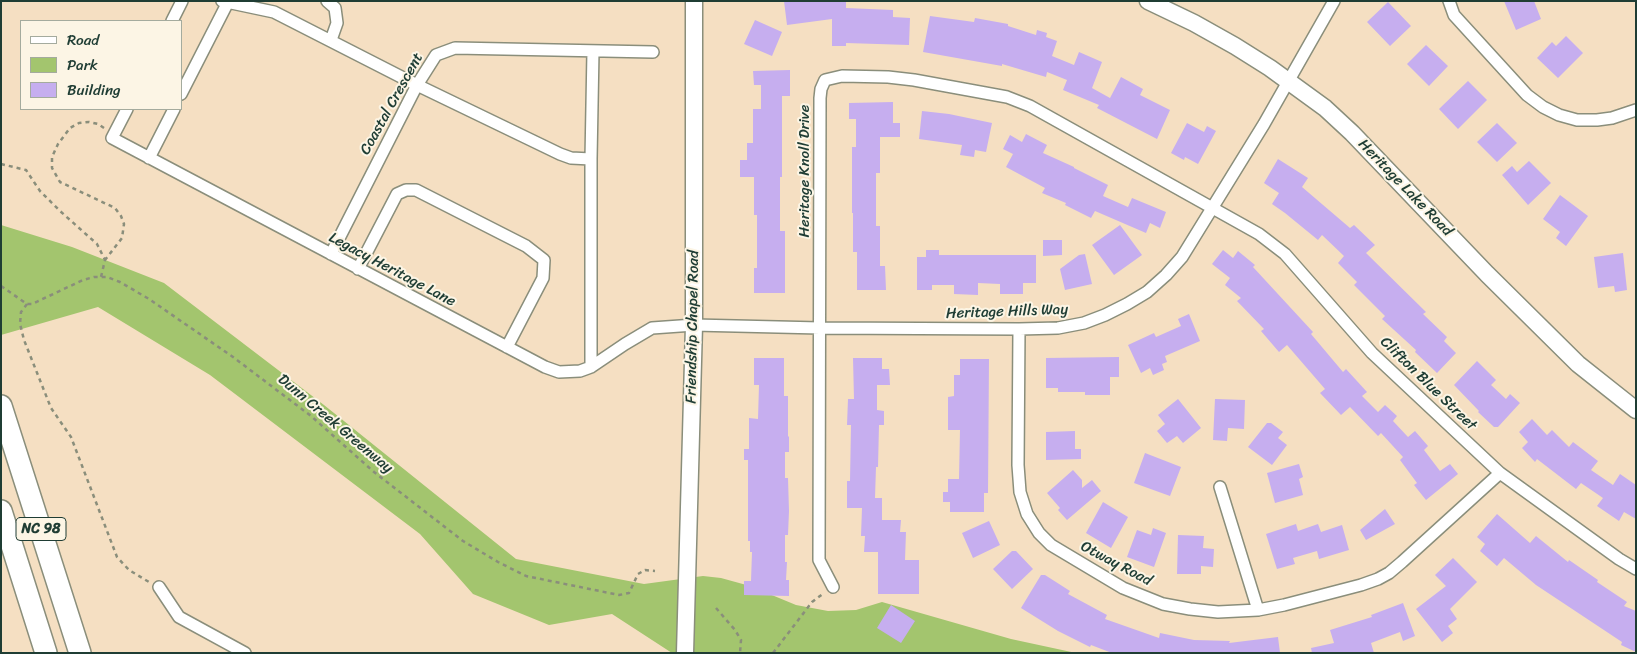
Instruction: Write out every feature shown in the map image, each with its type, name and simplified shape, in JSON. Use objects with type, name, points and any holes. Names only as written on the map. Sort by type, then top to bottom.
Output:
[{"type":"highway","name":"NC 98","points":[[1,406],[80,653]]},
{"type":"highway","name":"NC 98","points":[[1,511],[46,653]]},
{"type":"street","points":[[172,20],[182,1]]},
{"type":"street","points":[[327,1],[335,8],[337,23],[331,40]]},
{"type":"street","name":"Friendship Chapel Road","points":[[686,653],[694,325],[694,1]]},
{"type":"street","name":"Heritage Lake Road","points":[[1148,1],[1194,22],[1235,46],[1288,81],[1324,108],[1352,133],[1487,274],[1578,364],[1636,410]]},
{"type":"street","name":"Heritage Hills Way","points":[[694,325],[1020,329],[1058,328],[1106,315],[1147,292],[1182,257],[1264,124],[1334,1]]},
{"type":"street","points":[[1449,1],[1454,15],[1527,95],[1542,107],[1559,115],[1577,120],[1612,118],[1636,110]]},
{"type":"street","points":[[182,92],[225,2],[274,12],[560,154],[571,158],[590,159]]},
{"type":"street","name":"Coastal Crescent","points":[[331,254],[417,84],[436,55],[455,48],[653,52]]},
{"type":"street","points":[[591,367],[590,159],[592,51]]},
{"type":"street","name":"Heritage Knoll Drive","points":[[833,587],[819,560],[820,98],[825,80],[832,77],[888,77],[1007,97],[1048,114],[1212,208]]},
{"type":"street","points":[[114,132],[126,110]]},
{"type":"street","points":[[149,158],[173,110]]},
{"type":"street","name":"Legacy Heritage Lane","points":[[114,132],[112,138],[149,158],[545,367],[559,372],[580,372],[591,367],[652,328],[694,325]]},
{"type":"street","points":[[358,269],[397,194],[406,190],[416,190],[526,246],[544,260],[543,278],[507,347]]},
{"type":"street","name":"Clifton Blue Street","points":[[1212,208],[1259,234],[1285,254],[1372,353],[1500,473],[1619,559],[1636,569]]},
{"type":"street","name":"Otway Road","points":[[1020,329],[1018,465],[1020,492],[1026,514],[1039,533],[1052,546],[1123,588],[1149,599],[1190,609],[1218,612],[1258,610],[1361,585],[1389,573],[1500,473]]},
{"type":"street","points":[[1220,487],[1258,610]]},
{"type":"street","points":[[159,587],[179,617],[245,653]]},
{"type":"path","points":[[100,277],[105,260],[122,238],[124,224],[121,216],[115,208],[60,182],[52,168],[52,157],[58,144],[70,128],[79,123],[98,124],[104,129],[114,132]]},
{"type":"path","points":[[1,164],[26,170],[40,191],[97,244],[105,260]]},
{"type":"path","name":"Dunn Creek Greenway","points":[[27,304],[32,304],[83,280],[100,277],[120,282],[150,299],[233,357],[311,416],[374,472],[463,541],[498,562],[526,576],[619,595],[629,593],[638,574],[644,570],[655,571]]},
{"type":"path","points":[[1,286],[27,304],[21,312],[20,324],[24,340],[51,408],[71,437],[117,557],[129,570],[159,587]]},
{"type":"path","points":[[773,653],[812,602],[833,587]]},
{"type":"path","points":[[716,608],[741,640],[740,653]]},
{"type":"green space","points":[[1,225],[72,247],[164,283],[324,405],[516,559],[644,584],[703,576],[721,578],[750,586],[796,605],[828,611],[856,610],[882,602],[1011,639],[1076,653],[672,653],[612,614],[549,625],[473,594],[420,534],[210,375],[98,307],[1,335]]},
{"type":"building","points":[[784,1],[846,1],[846,8],[893,10],[893,17],[910,18],[909,45],[846,43],[846,46],[832,46],[832,19],[787,25]]},
{"type":"building","points":[[1504,1],[1534,1],[1541,19],[1516,30]]},
{"type":"building","points":[[1388,2],[1411,26],[1390,46],[1367,22]]},
{"type":"building","points":[[930,16],[974,22],[975,18],[1008,24],[1008,26],[1036,35],[1037,30],[1047,33],[1046,37],[1057,41],[1052,56],[1074,65],[1079,52],[1102,62],[1092,88],[1110,98],[1121,77],[1143,89],[1140,95],[1170,110],[1157,139],[1097,108],[1099,105],[1063,90],[1067,80],[1047,72],[1046,77],[1002,64],[1002,66],[923,52]]},
{"type":"building","points":[[755,20],[782,32],[772,56],[744,44]]},
{"type":"building","points":[[1566,36],[1583,53],[1558,78],[1537,58],[1552,42],[1556,46]]},
{"type":"building","points":[[1426,45],[1448,66],[1429,86],[1407,64]]},
{"type":"building","points":[[790,70],[790,96],[782,96],[782,177],[780,177],[780,231],[785,231],[785,293],[754,293],[754,268],[757,268],[757,215],[754,215],[754,177],[740,177],[740,160],[747,160],[747,143],[753,143],[753,109],[761,109],[761,85],[754,85],[753,71]]},
{"type":"building","points":[[1468,81],[1487,100],[1458,129],[1439,109]]},
{"type":"building","points":[[893,102],[893,123],[900,123],[900,137],[880,137],[880,173],[876,173],[876,226],[880,226],[880,266],[885,266],[886,290],[857,290],[857,252],[853,252],[852,213],[852,147],[856,147],[856,119],[849,119],[849,103]]},
{"type":"building","points":[[922,111],[949,114],[992,123],[986,152],[975,150],[974,157],[960,155],[962,145],[919,139]]},
{"type":"building","points":[[1187,123],[1204,132],[1207,126],[1216,131],[1198,164],[1185,157],[1184,160],[1171,153]]},
{"type":"building","points":[[1497,123],[1517,143],[1497,162],[1477,142]]},
{"type":"building","points":[[1026,134],[1047,145],[1043,153],[1108,185],[1103,196],[1128,207],[1132,198],[1166,212],[1160,228],[1150,223],[1146,233],[1095,211],[1091,218],[1065,205],[1066,203],[1042,193],[1045,188],[1006,167],[1013,154],[1003,149],[1010,135],[1022,142]]},
{"type":"building","points":[[1278,159],[1308,178],[1302,187],[1350,228],[1354,225],[1375,245],[1366,253],[1426,312],[1423,314],[1447,337],[1444,341],[1456,353],[1437,373],[1415,352],[1416,350],[1382,319],[1385,316],[1354,285],[1357,282],[1338,263],[1344,256],[1322,235],[1318,240],[1272,204],[1279,193],[1264,183]]},
{"type":"building","points":[[1529,161],[1551,183],[1528,205],[1502,175],[1512,166],[1517,172]]},
{"type":"building","points":[[1560,195],[1588,216],[1566,246],[1556,238],[1560,232],[1543,219]]},
{"type":"building","points":[[1120,225],[1142,255],[1114,275],[1092,245]]},
{"type":"building","points":[[1043,240],[1062,240],[1062,255],[1043,256]]},
{"type":"building","points":[[926,250],[939,250],[939,255],[1036,255],[1036,283],[1023,283],[1023,294],[1000,294],[1000,284],[978,283],[978,295],[954,294],[954,285],[932,285],[932,290],[917,290],[917,257],[926,257]]},
{"type":"building","points":[[1223,250],[1233,258],[1238,251],[1255,265],[1253,267],[1313,332],[1311,334],[1343,372],[1346,369],[1367,392],[1362,396],[1378,412],[1385,405],[1397,416],[1393,421],[1408,437],[1415,431],[1428,446],[1424,450],[1440,471],[1450,464],[1458,474],[1426,500],[1414,485],[1417,483],[1400,460],[1403,457],[1381,433],[1378,436],[1350,407],[1341,415],[1320,393],[1325,389],[1287,345],[1279,352],[1261,331],[1264,329],[1237,301],[1241,298],[1225,285],[1230,278],[1212,264]]},
{"type":"building","points":[[1623,253],[1627,290],[1615,292],[1614,286],[1598,288],[1594,257]]},
{"type":"building","points":[[1085,254],[1092,284],[1065,290],[1060,269],[1079,255]]},
{"type":"building","points":[[1189,314],[1200,341],[1165,356],[1167,362],[1162,364],[1164,370],[1153,375],[1150,368],[1141,373],[1128,345],[1154,333],[1156,337],[1181,326],[1178,319]]},
{"type":"building","points":[[1119,357],[1119,377],[1110,377],[1110,395],[1085,395],[1085,392],[1058,392],[1058,388],[1046,388],[1046,358]]},
{"type":"building","points":[[754,358],[784,358],[784,396],[788,396],[789,436],[789,452],[785,452],[785,478],[788,478],[789,511],[788,535],[785,535],[785,562],[787,562],[786,580],[789,580],[789,596],[744,595],[744,581],[751,581],[752,552],[750,552],[750,541],[748,541],[748,460],[744,460],[744,449],[749,449],[749,418],[758,419],[759,385],[754,385]]},
{"type":"building","points":[[853,358],[882,358],[882,369],[889,369],[890,385],[877,385],[877,410],[884,411],[884,425],[879,425],[875,498],[882,498],[882,520],[901,520],[900,532],[906,532],[905,560],[919,560],[919,594],[878,594],[878,552],[864,552],[865,536],[861,536],[862,508],[847,508],[847,481],[850,481],[851,425],[847,425],[848,399],[854,399]]},
{"type":"building","points":[[960,359],[989,359],[988,493],[984,493],[984,512],[950,512],[950,502],[943,502],[943,492],[948,492],[948,479],[959,479],[960,430],[948,430],[948,397],[954,396],[954,375],[960,375]]},
{"type":"building","points":[[1477,361],[1496,380],[1491,385],[1506,399],[1510,394],[1520,403],[1498,427],[1494,427],[1478,412],[1454,385]]},
{"type":"building","points":[[1178,399],[1201,428],[1183,443],[1177,436],[1167,443],[1157,431],[1165,424],[1158,415]]},
{"type":"building","points":[[1215,399],[1245,400],[1244,429],[1228,428],[1227,441],[1213,440]]},
{"type":"building","points":[[1532,419],[1547,435],[1552,430],[1569,447],[1573,442],[1598,461],[1591,470],[1613,485],[1620,474],[1636,485],[1636,519],[1624,512],[1619,521],[1597,506],[1603,498],[1581,483],[1576,489],[1537,459],[1535,462],[1522,448],[1528,442],[1519,432]]},
{"type":"building","points":[[1267,423],[1271,423],[1283,432],[1278,438],[1287,445],[1272,465],[1248,447]]},
{"type":"building","points":[[1075,431],[1075,449],[1081,449],[1081,459],[1046,460],[1046,432]]},
{"type":"building","points":[[1145,453],[1181,467],[1170,496],[1134,483]]},
{"type":"building","points":[[1299,464],[1303,477],[1299,479],[1303,495],[1275,503],[1267,473]]},
{"type":"building","points":[[1073,470],[1082,480],[1082,488],[1092,480],[1101,491],[1067,520],[1058,510],[1060,508],[1047,493]]},
{"type":"building","points":[[1103,502],[1128,517],[1111,548],[1086,533]]},
{"type":"building","points":[[1385,509],[1395,524],[1366,540],[1360,530]]},
{"type":"building","points":[[1497,514],[1530,543],[1536,536],[1568,562],[1569,560],[1627,602],[1624,606],[1636,611],[1636,652],[1621,645],[1622,642],[1536,585],[1504,558],[1497,566],[1480,551],[1485,544],[1477,537]]},
{"type":"building","points":[[989,521],[1000,545],[973,558],[962,533]]},
{"type":"building","points":[[1296,524],[1298,531],[1318,524],[1321,532],[1342,525],[1349,550],[1319,559],[1317,551],[1293,558],[1295,564],[1277,569],[1266,534]]},
{"type":"building","points":[[1153,528],[1166,533],[1154,567],[1127,557],[1137,530],[1151,535]]},
{"type":"building","points":[[1178,535],[1204,536],[1203,548],[1214,549],[1213,567],[1201,566],[1201,574],[1177,574]]},
{"type":"building","points":[[1012,551],[1016,551],[1033,569],[1012,589],[993,569]]},
{"type":"building","points":[[1453,558],[1477,582],[1450,609],[1457,619],[1448,626],[1453,633],[1442,642],[1416,609],[1446,586],[1435,575]]},
{"type":"building","points":[[1041,575],[1045,575],[1070,591],[1068,594],[1107,615],[1105,619],[1159,638],[1160,633],[1194,640],[1230,641],[1229,643],[1278,637],[1280,653],[1112,653],[1091,645],[1090,647],[1058,631],[1021,608]]},
{"type":"building","points":[[1403,603],[1415,636],[1403,641],[1400,632],[1371,643],[1374,653],[1312,653],[1311,648],[1334,643],[1330,630],[1372,617],[1371,615]]},
{"type":"building","points":[[891,605],[915,621],[901,643],[877,628]]}]
